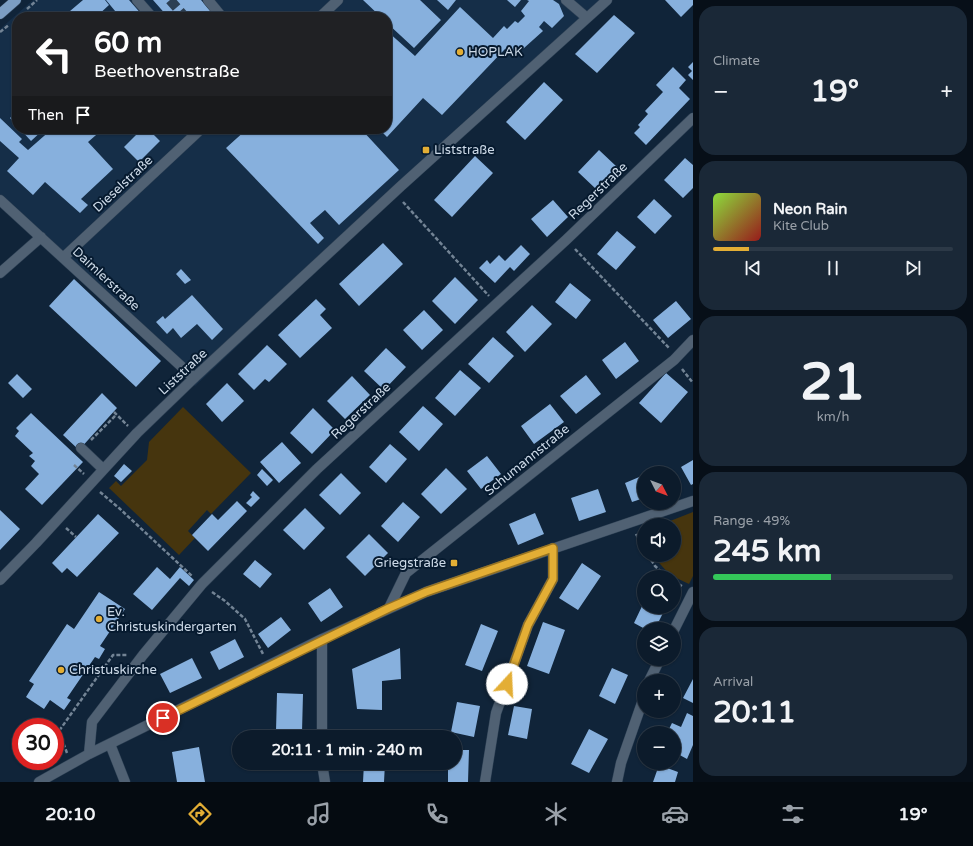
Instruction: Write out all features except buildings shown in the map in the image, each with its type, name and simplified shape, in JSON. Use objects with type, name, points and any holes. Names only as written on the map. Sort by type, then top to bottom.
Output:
[{"type":"main road","points":[[0,14],[16,0]]},
{"type":"street","points":[[137,0],[148,12]]},
{"type":"street","points":[[208,0],[218,12]]},
{"type":"street","points":[[325,12],[338,0]]},
{"type":"street","points":[[566,0],[587,18]]},
{"type":"street","name":"Liststraße","points":[[0,580],[137,433],[194,378],[395,192],[607,0]]},
{"type":"street","name":"Regerstraße","points":[[89,754],[92,722],[143,655],[202,584],[317,469],[566,240],[693,118]]},
{"type":"street","name":"Dieselstraße","points":[[64,257],[195,134]]},
{"type":"street","name":"Daimlerstraße","points":[[0,200],[64,257],[194,378]]},
{"type":"street","points":[[0,273],[41,237]]},
{"type":"street","name":"Schumannstraße","points":[[389,608],[406,573],[674,360],[693,340]]},
{"type":"street","points":[[81,448],[103,469]]},
{"type":"street","points":[[39,782],[89,754],[269,665],[322,639],[426,592],[693,501]]},
{"type":"street","points":[[485,782],[496,713],[528,625],[553,579],[553,548]]},
{"type":"street","points":[[678,622],[693,592]]},
{"type":"street","points":[[322,639],[322,730]]},
{"type":"street","points":[[617,782],[621,763],[637,717]]},
{"type":"street","points":[[110,744],[125,782]]},
{"type":"street","points":[[323,770],[324,782]]},
{"type":"path","points":[[395,192],[496,304]]},
{"type":"path","points":[[582,255],[669,350]]},
{"type":"path","points":[[88,440],[90,441],[115,414],[137,433]]},
{"type":"path","points":[[98,490],[202,584]]},
{"type":"path","points":[[652,562],[659,570]]},
{"type":"path","points":[[225,601],[245,619],[269,665]]},
{"type":"path","points":[[70,764],[59,732],[113,655],[143,655]]},
{"type":"shaded area","points":[[33,0],[607,0],[195,386],[0,200],[0,29],[12,18],[12,134],[392,134],[392,12],[19,12]]},
{"type":"shaded area","points":[[183,407],[251,473],[211,514],[207,510],[188,531],[195,538],[179,555],[109,488],[116,481],[121,486],[147,460],[149,442]]},
{"type":"shaded area","points":[[693,512],[693,576],[689,584],[681,580],[681,570],[666,570],[658,562],[681,562],[681,518],[678,518]]},
{"type":"tunnel","points":[[170,0],[181,12]]},
{"type":"place","name":"HOPLAK","points":[[460,52]]},
{"type":"place","name":"Liststraße","points":[[426,150]]},
{"type":"place","name":"Griegstraße","points":[[454,563]]},
{"type":"place","name":"Ev. Christuskindergarten","points":[[99,619]]},
{"type":"place","name":"Christuskirche","points":[[61,670]]},
{"type":"route","points":[[163,718],[322,639],[389,608],[426,592],[553,548],[553,579],[528,625],[507,684]]}]
